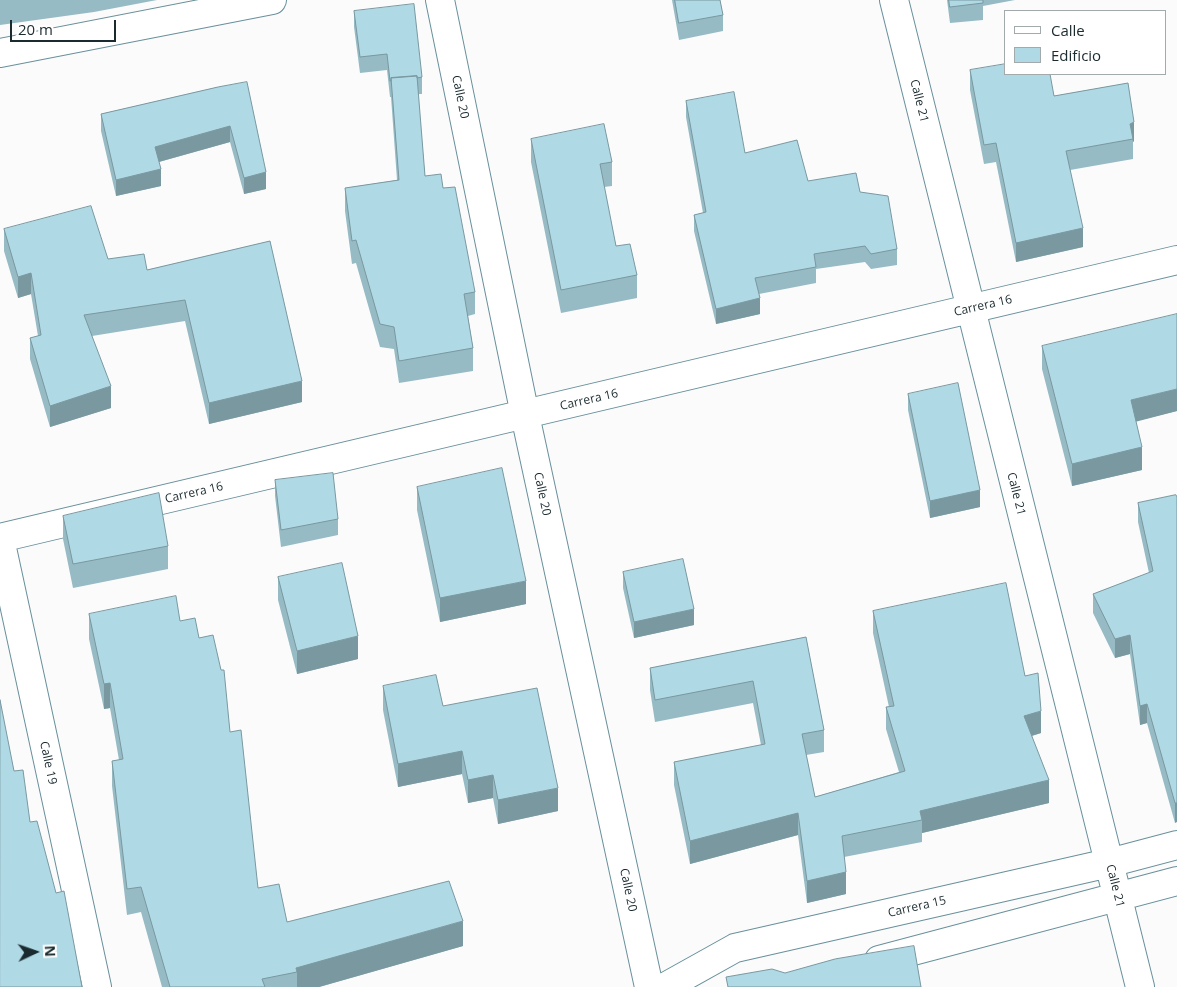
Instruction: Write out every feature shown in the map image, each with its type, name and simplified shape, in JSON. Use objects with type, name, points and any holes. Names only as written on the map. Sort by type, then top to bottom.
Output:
[{"type":"street","points":[[0,53],[272,0]]},
{"type":"street","name":"Calle 20","points":[[440,0],[525,416],[649,987]]},
{"type":"street","name":"Calle 21","points":[[894,0],[1140,987]]},
{"type":"street","name":"Carrera 16","points":[[0,538],[525,416],[1177,260]]},
{"type":"street","name":"Calle 19","points":[[0,538],[97,987]]},
{"type":"street","name":"Carrera 15","points":[[665,987],[735,948],[1109,863],[1177,845]]},
{"type":"street","points":[[858,966],[1177,881]]},
{"type":"building","points":[[675,0],[720,0],[723,15],[679,23]]},
{"type":"building","points":[[949,0],[983,0],[983,3],[950,7]]},
{"type":"building","points":[[414,4],[422,77],[391,78],[390,81],[387,54],[360,57],[354,11]]},
{"type":"building","points":[[1004,64],[1004,75],[1050,75],[1054,96],[1128,83],[1134,122],[1130,124],[1133,139],[1066,151],[1083,228],[1016,243],[996,143],[984,145],[970,70]]},
{"type":"building","points":[[417,76],[425,176],[441,174],[443,188],[455,187],[475,292],[464,294],[473,348],[399,361],[394,327],[380,324],[356,240],[352,241],[345,188],[399,180],[391,78]]},
{"type":"building","points":[[247,82],[266,172],[244,178],[230,126],[155,147],[161,169],[116,180],[101,114]]},
{"type":"building","points":[[734,92],[745,153],[797,140],[808,181],[856,173],[860,192],[888,196],[897,249],[871,254],[865,246],[814,254],[816,267],[755,278],[760,298],[716,309],[694,215],[706,212],[686,101]]},
{"type":"building","points":[[604,124],[612,162],[600,164],[616,246],[630,244],[637,275],[561,290],[531,139]]},
{"type":"building","points":[[91,206],[108,259],[144,254],[147,270],[270,241],[302,381],[209,403],[185,300],[84,315],[111,386],[50,406],[30,338],[41,335],[31,273],[18,277],[4,229]]},
{"type":"building","points":[[1177,314],[1177,389],[1131,400],[1142,447],[1072,464],[1042,346]]},
{"type":"building","points":[[958,383],[980,490],[930,501],[908,394]]},
{"type":"building","points":[[502,468],[526,581],[440,598],[417,487]]},
{"type":"building","points":[[333,473],[338,519],[281,530],[275,480]]},
{"type":"building","points":[[159,493],[168,546],[73,564],[63,516]]},
{"type":"building","points":[[1176,495],[1177,803],[1175,803],[1147,704],[1140,706],[1130,635],[1115,639],[1093,594],[1153,571],[1138,503]]},
{"type":"building","points":[[683,559],[694,609],[634,622],[623,572]]},
{"type":"building","points":[[342,563],[358,636],[297,651],[278,577]]},
{"type":"building","points":[[1006,583],[1025,676],[1038,673],[1041,711],[1024,716],[1049,780],[920,811],[922,820],[842,836],[846,872],[807,881],[798,813],[690,841],[674,762],[765,744],[753,681],[655,700],[650,668],[806,637],[824,730],[802,734],[815,797],[905,771],[886,707],[894,706],[873,611]]},
{"type":"building","points":[[176,596],[180,621],[195,618],[199,638],[213,635],[221,670],[224,670],[230,732],[241,730],[258,888],[279,884],[287,922],[449,881],[463,921],[296,968],[297,972],[262,979],[265,987],[170,987],[141,887],[127,889],[112,761],[123,759],[110,683],[104,684],[89,614]]},
{"type":"building","points":[[436,675],[443,706],[537,688],[558,788],[498,800],[493,775],[468,780],[462,751],[398,764],[383,686]]},
{"type":"building","points":[[0,700],[14,771],[23,770],[30,822],[37,821],[56,893],[64,891],[82,987],[0,987]]},
{"type":"building","points":[[914,946],[921,987],[728,987],[726,977],[772,969],[785,973],[835,959]]}]
